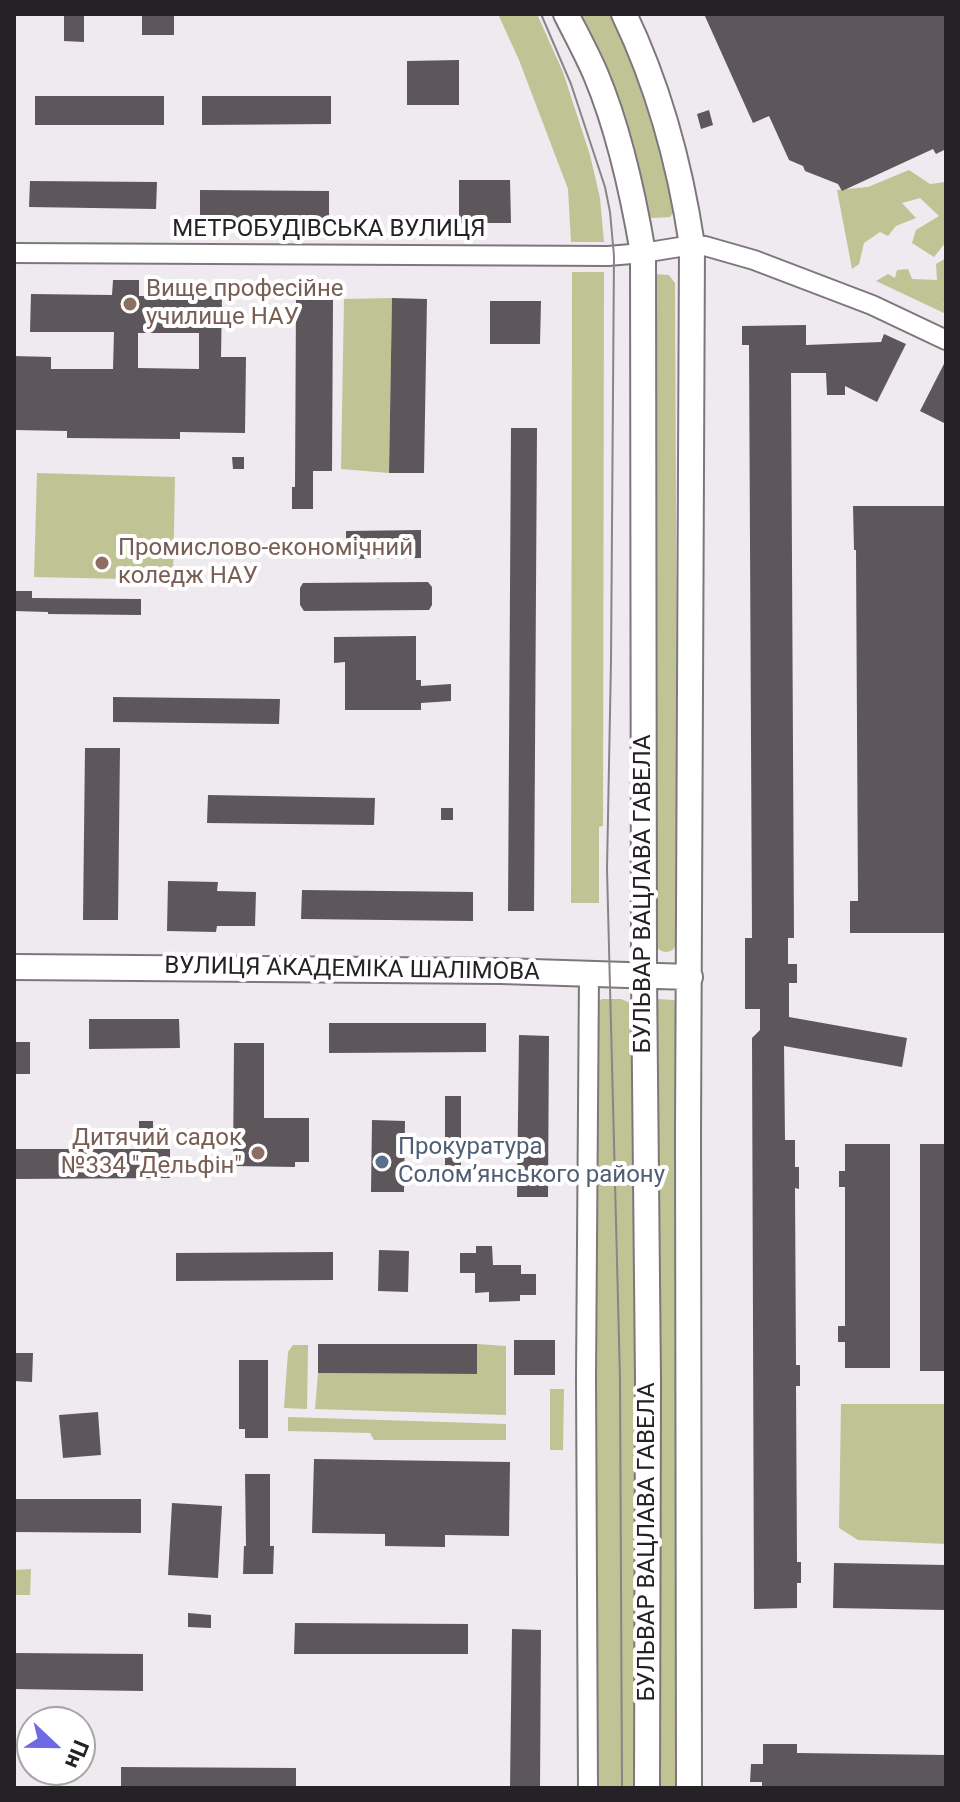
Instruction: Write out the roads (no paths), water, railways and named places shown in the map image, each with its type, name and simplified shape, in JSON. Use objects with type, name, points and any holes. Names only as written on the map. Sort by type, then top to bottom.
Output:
[{"type":"main road","name":"БУЛЬВАР ВАЦЛАВА ГАВЕЛА","points":[[566,14],[596,76],[619,144],[643,253],[647,1788]]},
{"type":"main road","name":"БУЛЬВАР ВАЦЛАВА ГАВЕЛА","points":[[624,14],[639,46],[670,134],[692,245],[689,1788]]},
{"type":"main road","name":"ВУЛИЦЯ АКАДЕМІКА ШАЛІМОВА","points":[[14,967],[589,973],[690,977]]},
{"type":"street","name":"МЕТРОБУДІВСЬКА ВУЛИЦЯ","points":[[14,253],[608,256],[692,245]]},
{"type":"street","points":[[692,245],[754,260],[872,305],[946,340]]},
{"type":"street","points":[[588,1788],[586,1362],[589,973]]},
{"type":"tram line","points":[[541,14],[571,84],[605,187],[614,256],[607,869],[620,1379],[622,1788]]},
{"type":"place","name":"Вище професійне училище НАУ","points":[[130,304]]},
{"type":"place","name":"Промислово-економічний коледж НАУ","points":[[102,563]]},
{"type":"place","name":"Дитячий садок №334 \"Дельфін\"","points":[[258,1153]]},
{"type":"place","name":"Прокуратура Солом’янського району","points":[[382,1162]]}]
